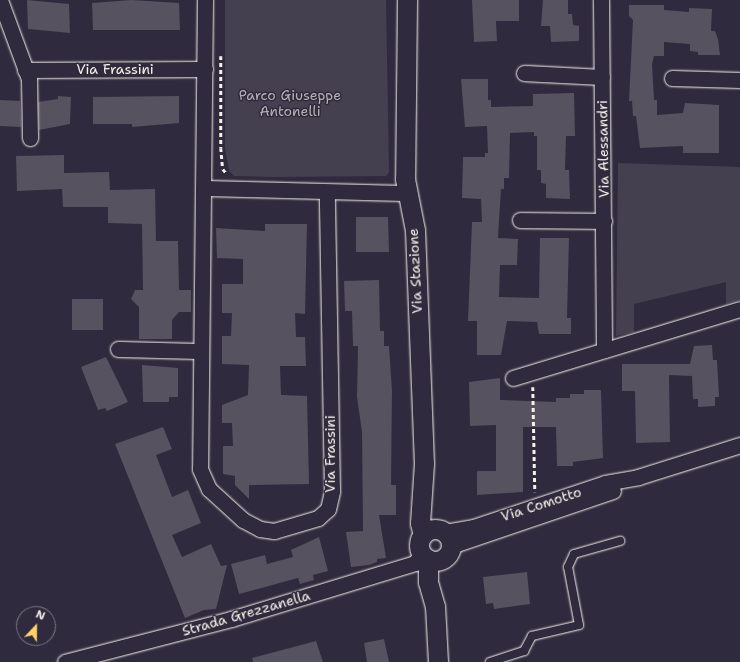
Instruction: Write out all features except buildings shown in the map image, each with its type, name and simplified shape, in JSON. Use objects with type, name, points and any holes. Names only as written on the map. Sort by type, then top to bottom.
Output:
[{"type":"street","points":[[0,0],[28,79],[30,138]]},
{"type":"street","name":"Via Frassini","points":[[205,0],[200,351],[200,469],[209,489],[243,520],[260,529],[274,531],[318,518],[328,509],[332,491],[327,192]]},
{"type":"street","name":"Via Stazione","points":[[407,0],[406,193],[415,230],[424,494],[435,545]]},
{"type":"street","name":"Via Alessandri","points":[[601,0],[604,350]]},
{"type":"street","name":"Via Frassini","points":[[25,70],[205,69]]},
{"type":"street","points":[[524,73],[602,76]]},
{"type":"street","points":[[672,78],[740,80]]},
{"type":"street","points":[[203,188],[406,193]]},
{"type":"street","points":[[520,220],[604,221]]},
{"type":"street","points":[[513,378],[740,309]]},
{"type":"street","points":[[118,349],[200,351]]},
{"type":"street","name":"Via Comotto","points":[[435,545],[611,492],[638,477],[740,445]]},
{"type":"street","points":[[435,545],[435,606],[438,662]]},
{"type":"street","name":"Strada Grezzanella","points":[[65,662],[232,619],[415,563],[435,545]]},
{"type":"lane","points":[[490,662],[524,651],[532,636],[579,625],[568,567],[574,554],[620,541]]},
{"type":"path","points":[[221,51],[221,148],[223,169],[230,177]]},
{"type":"path","points":[[533,372],[535,500]]},
{"type":"green space","name":"Parco Giuseppe Antonelli","points":[[225,0],[386,0],[389,172],[386,176],[234,176],[229,171],[225,148]]},
{"type":"green space","points":[[618,163],[740,167],[740,300],[726,304],[726,282],[634,304],[634,332],[616,336]]}]
